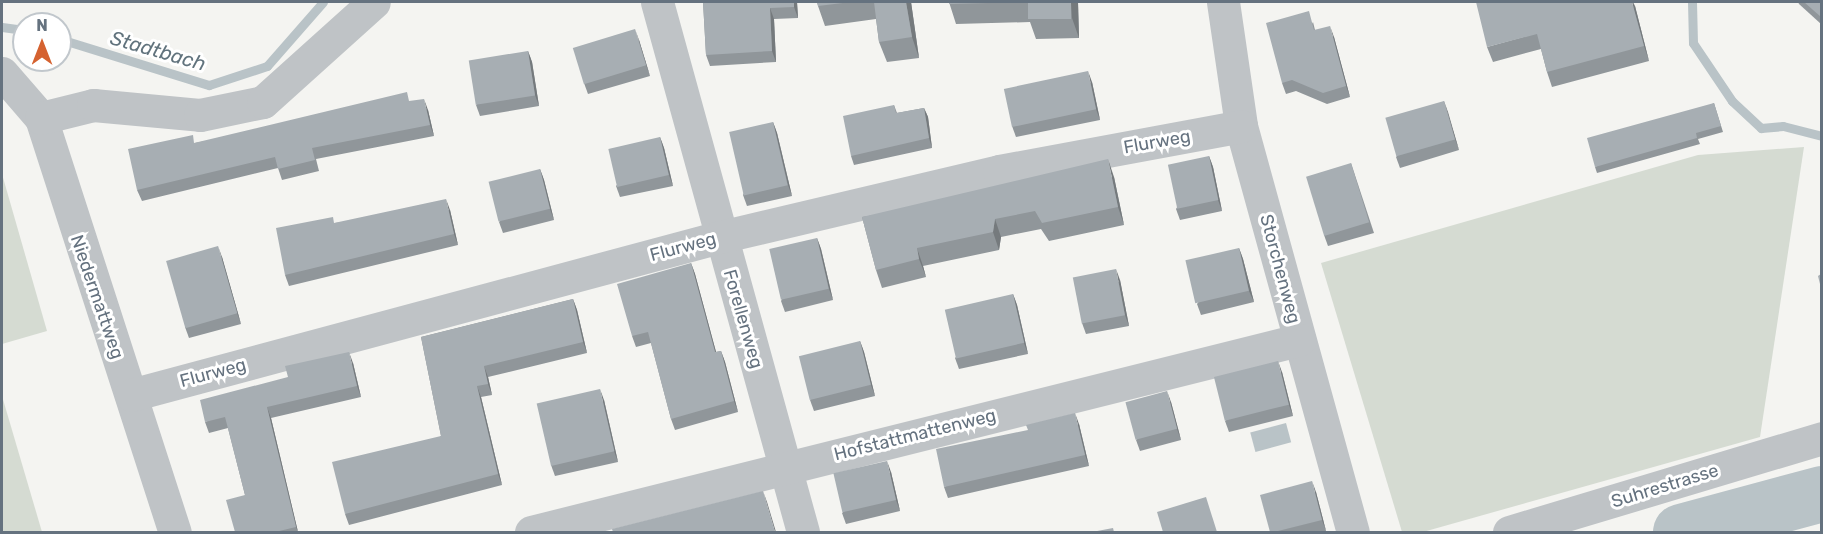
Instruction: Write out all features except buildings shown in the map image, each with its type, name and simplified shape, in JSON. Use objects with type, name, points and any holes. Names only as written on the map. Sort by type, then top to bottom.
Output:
[{"type":"street","points":[[40,118],[93,105],[200,115],[263,102],[375,2]]},
{"type":"street","name":"Forellenweg","points":[[657,2],[803,532]]},
{"type":"street","name":"Storchenweg","points":[[1223,2],[1241,126],[1353,532]]},
{"type":"street","name":"Niedermattweg","points":[[2,73],[40,118],[175,532]]},
{"type":"street","name":"Flurweg","points":[[130,395],[720,237],[999,171],[1241,126]]},
{"type":"street","name":"Hofstattmattenweg","points":[[531,532],[1299,340]]},
{"type":"street","name":"Suhrestrasse","points":[[1509,532],[1821,438]]},
{"type":"shaded area","points":[[1804,147],[1760,437],[1423,532],[1402,532],[1321,263],[1698,155]]},
{"type":"shaded area","points":[[2,174],[47,331],[2,344]]},
{"type":"shaded area","points":[[2,396],[42,532],[2,532]]},
{"type":"shaded area","points":[[1286,423],[1291,442],[1255,452],[1250,433]]},
{"type":"waterway","name":"Stadtbach","points":[[72,43],[209,85],[267,66],[323,2]]},
{"type":"waterway","points":[[1692,2],[1693,43],[1732,101],[1761,128],[1783,126],[1822,136]]},
{"type":"waterway","name":"Stadtbach","points":[[2,27],[12,28]]},
{"type":"waterway","points":[[1681,532],[1822,494]]}]
